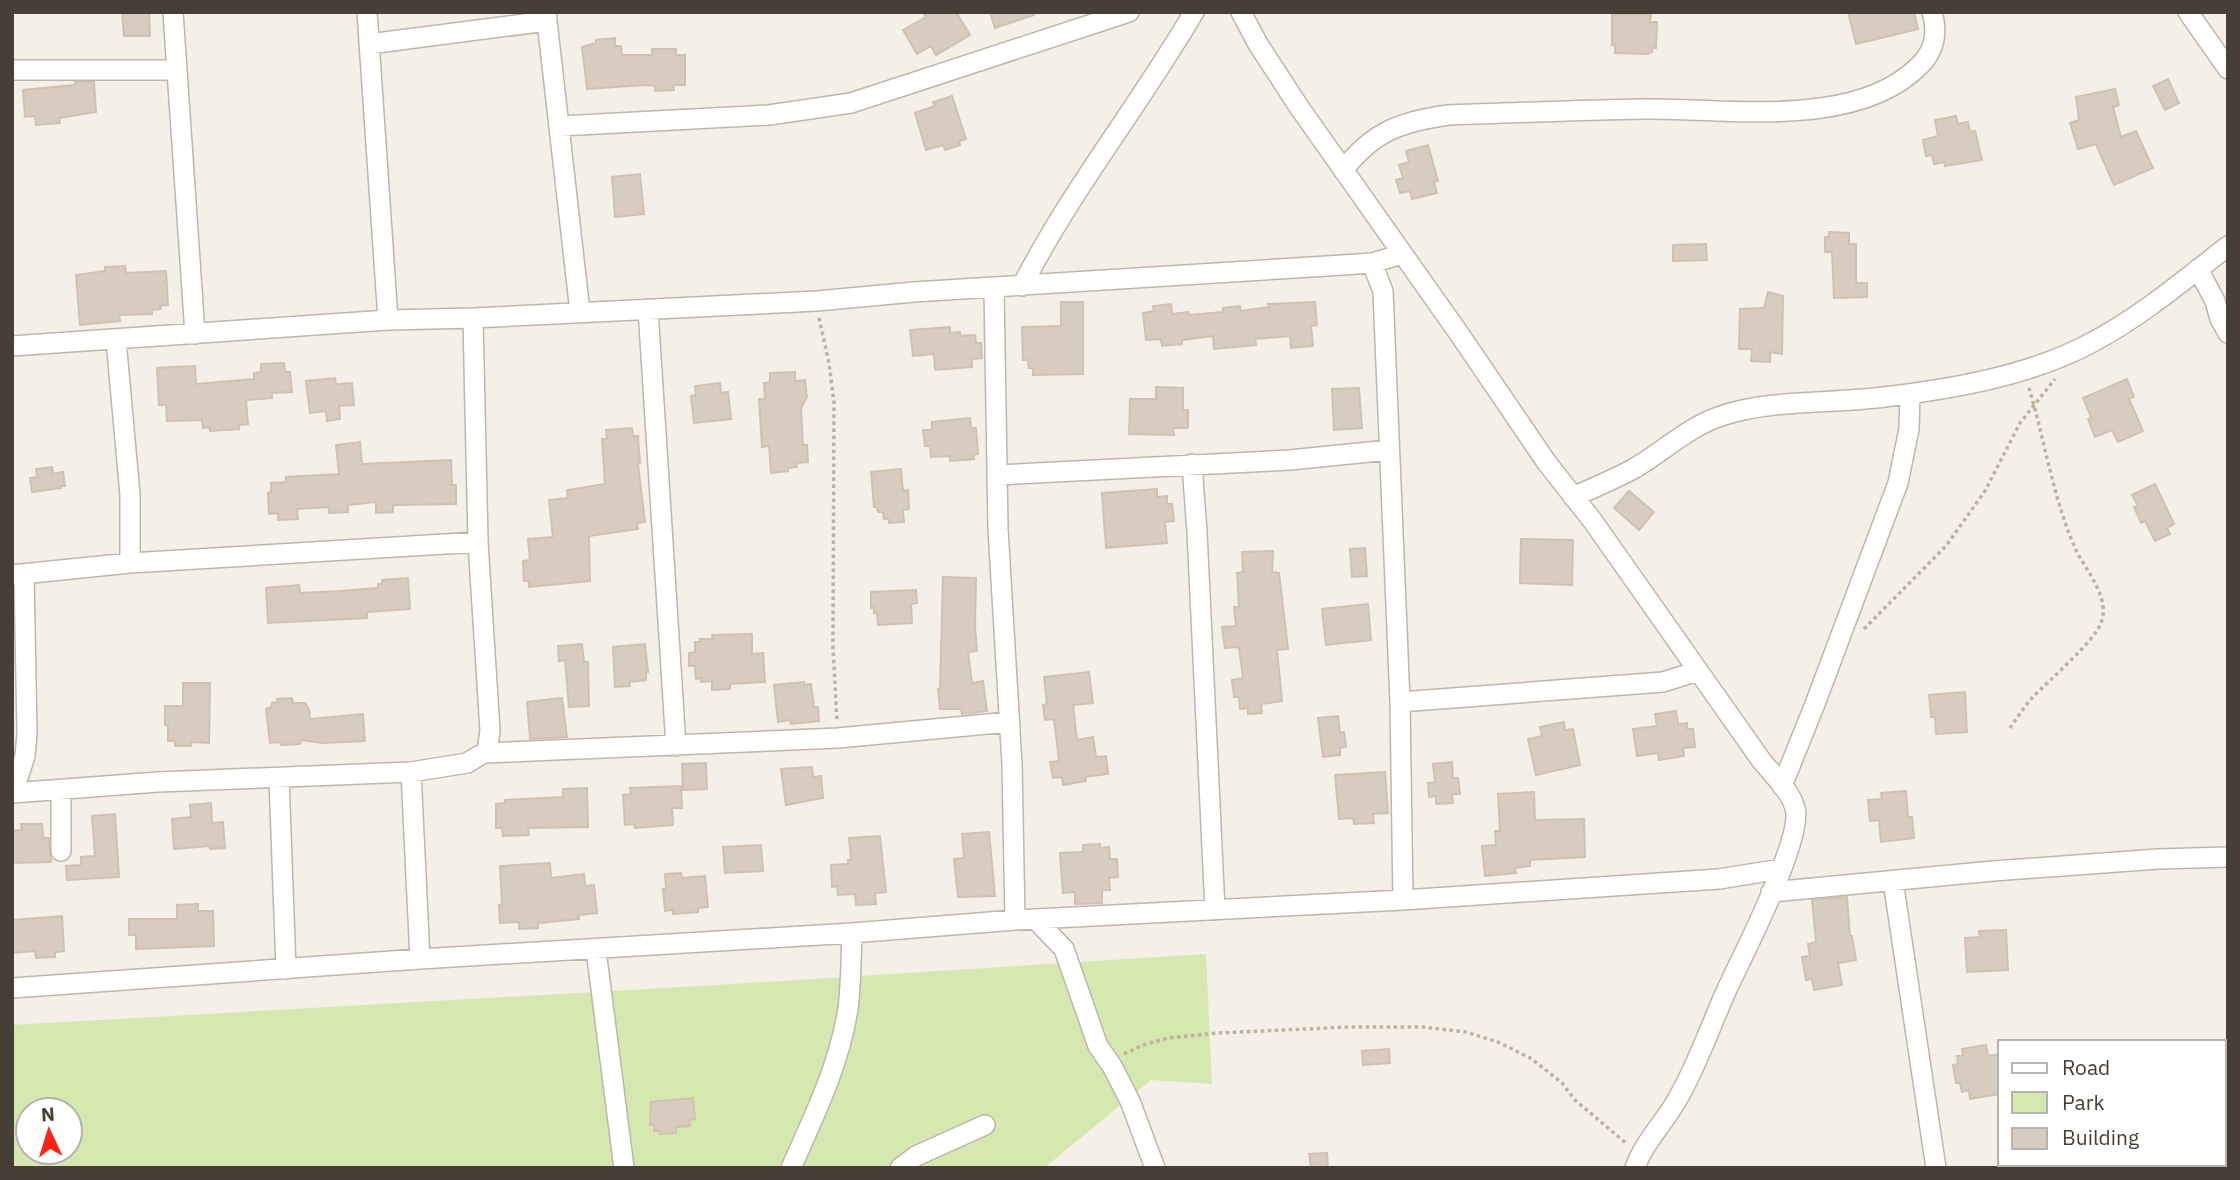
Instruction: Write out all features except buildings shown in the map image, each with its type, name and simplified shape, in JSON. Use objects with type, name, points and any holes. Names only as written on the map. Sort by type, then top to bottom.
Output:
[{"type":"street","points":[[173,12],[195,334]]},
{"type":"street","points":[[367,12],[388,320]]},
{"type":"street","points":[[560,126],[769,115],[851,103],[1129,12]]},
{"type":"street","points":[[1022,286],[1042,246],[1194,12]]},
{"type":"street","points":[[1241,12],[1264,54],[1343,170],[1796,808],[1797,822],[1771,892],[1677,1100],[1637,1161],[1656,1168]]},
{"type":"street","points":[[1343,170],[1367,143],[1384,132],[1418,119],[1448,115],[1670,109],[1765,113],[1834,106],[1864,99],[1911,74],[1928,57],[1934,45],[1936,30],[1931,12]]},
{"type":"street","points":[[2188,12],[2228,69]]},
{"type":"street","points":[[369,44],[547,17],[580,312]]},
{"type":"street","points":[[12,70],[175,70]]},
{"type":"street","points":[[1573,497],[1636,467],[1674,440],[1722,416],[1783,405],[1910,394],[1979,380],[2057,359],[2090,344],[2142,312],[2228,246]]},
{"type":"street","points":[[12,346],[388,320],[817,301],[1372,263],[1402,254]]},
{"type":"street","points":[[1372,263],[1383,291],[1400,702],[1404,900]]},
{"type":"street","points":[[2198,270],[2228,333]]},
{"type":"street","points":[[994,288],[998,529],[1009,722],[1025,919],[1064,949],[1098,1046],[1130,1101],[1155,1168]]},
{"type":"street","points":[[648,309],[676,746]]},
{"type":"street","points":[[473,318],[478,542],[490,731],[489,746],[484,753],[467,763],[411,772],[158,782],[13,793],[26,756],[27,734],[18,575],[130,563],[478,542]]},
{"type":"street","points":[[116,340],[130,495],[130,563]]},
{"type":"street","points":[[1782,786],[1898,483],[1909,429],[1910,394]]},
{"type":"street","points":[[997,475],[1290,460],[1388,450]]},
{"type":"street","points":[[1192,464],[1215,910]]},
{"type":"street","points":[[1400,702],[1663,682],[1698,671]]},
{"type":"street","points":[[484,753],[838,738],[1009,722]]},
{"type":"street","points":[[411,772],[420,959]]},
{"type":"street","points":[[279,778],[286,969]]},
{"type":"street","points":[[61,790],[61,851]]},
{"type":"street","points":[[1771,892],[1993,871],[2158,859],[2228,857]]},
{"type":"street","points":[[12,988],[420,959],[852,933],[1025,919],[1404,900],[1719,879],[1780,869]]},
{"type":"street","points":[[1893,881],[1936,1168]]},
{"type":"street","points":[[791,1168],[829,1083],[839,1047],[848,1009],[852,933]]},
{"type":"street","points":[[596,950],[624,1168]]},
{"type":"street","points":[[900,1168],[916,1156],[985,1125]]},
{"type":"path","points":[[817,301],[834,403],[833,647],[838,738]]},
{"type":"path","points":[[1836,649],[1869,625],[1946,546],[1985,491],[2008,444],[2057,376]]},
{"type":"path","points":[[2010,728],[2032,699],[2094,635],[2103,613],[2097,588],[2077,552],[2063,517],[2034,405]]},
{"type":"path","points":[[1112,1066],[1121,1055],[1168,1038],[1349,1027],[1423,1027],[1466,1032],[1498,1042],[1532,1059],[1562,1083],[1637,1161]]},
{"type":"green space","points":[[1206,954],[1212,1084],[1151,1080],[1044,1168],[12,1168],[12,1025]]}]
